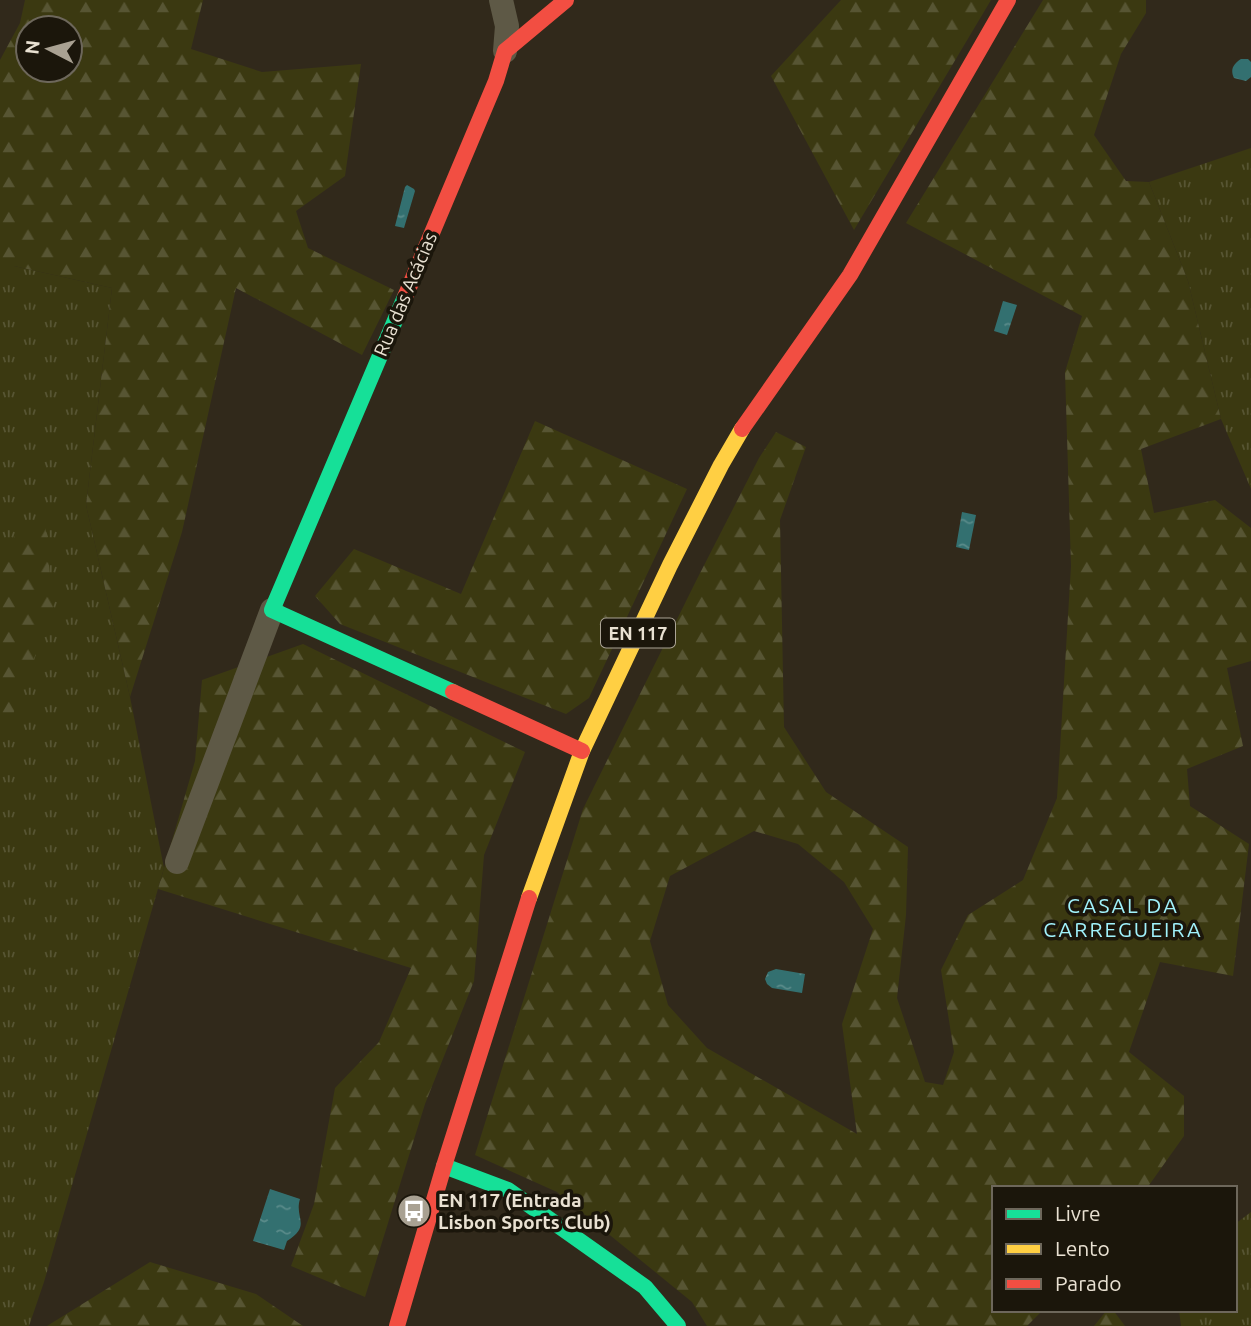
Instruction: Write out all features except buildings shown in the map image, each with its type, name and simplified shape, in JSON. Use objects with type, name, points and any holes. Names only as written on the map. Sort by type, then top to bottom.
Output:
[{"type":"main road","points":[[505,51],[566,0]]},
{"type":"main road","name":"EN 117","points":[[397,1326],[444,1166],[539,867],[582,751],[670,565],[721,465],[742,429],[850,275],[1008,0]]},
{"type":"main road","name":"Rua das Acácias","points":[[272,610],[496,81],[505,51]]},
{"type":"main road","points":[[272,610],[582,751]]},
{"type":"main road","points":[[444,1166],[508,1190],[645,1287],[678,1326]]},
{"type":"street","points":[[501,0],[507,26],[505,51]]},
{"type":"street","name":"Rua das Acácias","points":[[177,862],[272,610]]},
{"type":"green space","points":[[25,0],[203,0],[191,49],[262,72],[361,64],[345,176],[296,211],[308,248],[394,290],[362,355],[236,288],[182,532],[130,697],[86,505],[112,288],[14,266],[0,266],[0,60],[14,34],[14,84],[84,84],[84,14],[22,14]]},
{"type":"green space","points":[[841,0],[991,0],[854,230],[771,76]]},
{"type":"green space","points":[[1043,0],[1146,0],[1146,13],[1121,54],[1094,135],[1126,181],[1149,182],[1188,281],[1221,419],[1141,449],[1154,513],[1215,500],[1251,528],[1251,661],[1227,668],[1243,746],[1187,769],[1190,806],[1249,844],[1233,976],[1160,962],[1129,1052],[1184,1096],[1184,1136],[1148,1186],[992,1186],[992,1312],[1041,1312],[1027,1326],[707,1326],[692,1302],[557,1192],[475,1155],[583,809],[759,458],[776,432],[806,447],[780,520],[784,727],[826,792],[908,847],[906,915],[897,998],[925,1082],[943,1085],[954,1052],[941,970],[968,915],[1023,880],[1057,798],[1071,566],[1065,372],[1082,316],[906,223]],"holes":[[[754,831],[798,844],[844,882],[873,929],[842,1024],[857,1134],[707,1048],[668,1005],[650,941],[670,876]]]},
{"type":"green space","points":[[1251,148],[1251,489],[1221,419],[1188,281],[1149,182]]},
{"type":"green space","points":[[0,266],[14,266],[112,288],[86,505],[130,697],[164,868],[29,1326],[0,1326]]},
{"type":"green space","points":[[535,421],[687,489],[589,698],[566,714],[340,624],[315,596],[354,549],[461,594]]},
{"type":"green space","points":[[45,523],[53,608],[0,749],[0,568],[20,525]]},
{"type":"green space","points":[[303,644],[525,752],[484,855],[474,981],[425,1104],[365,1297],[291,1266],[314,1204],[335,1088],[379,1042],[411,968],[158,889],[195,761],[202,680]]},
{"type":"green space","points":[[1251,1212],[1251,1326],[1181,1326],[1179,1312],[1237,1312],[1237,1222]]},
{"type":"green space","points":[[150,1262],[256,1294],[303,1326],[47,1326]]},
{"type":"green space","points":[[1105,1312],[1114,1312],[1125,1326],[1094,1326]]},
{"type":"water","points":[[1241,59],[1251,62],[1251,77],[1246,81],[1234,78],[1232,72]]},
{"type":"water","points":[[407,185],[415,191],[404,228],[395,226]]},
{"type":"water","points":[[1003,301],[1017,305],[1007,335],[994,331]]},
{"type":"water","points":[[962,512],[976,515],[969,550],[956,547]]},
{"type":"water","points":[[776,969],[805,974],[802,993],[772,988],[767,984],[765,979],[768,972]]},
{"type":"water","points":[[270,1189],[300,1199],[301,1226],[287,1241],[284,1250],[253,1241]]},
{"type":"traffic: fast","points":[[405,297],[272,610],[453,692]]},
{"type":"traffic: fast","points":[[444,1166],[508,1190],[645,1287],[678,1326]]},
{"type":"traffic: slow","points":[[529,898],[582,751],[670,565],[742,429]]},
{"type":"traffic: jam","points":[[405,297],[496,81],[505,51],[566,0]]},
{"type":"traffic: jam","points":[[742,429],[850,275],[1008,0]]},
{"type":"traffic: jam","points":[[453,692],[582,751]]},
{"type":"traffic: jam","points":[[397,1326],[444,1166],[529,898]]},
{"type":"place","name":"EN 117 (Entrada Lisbon Sports Club)","points":[[414,1211]]},
{"type":"district","name":"CASAL DA CARREGUEIRA","points":[[1123,917]]}]
